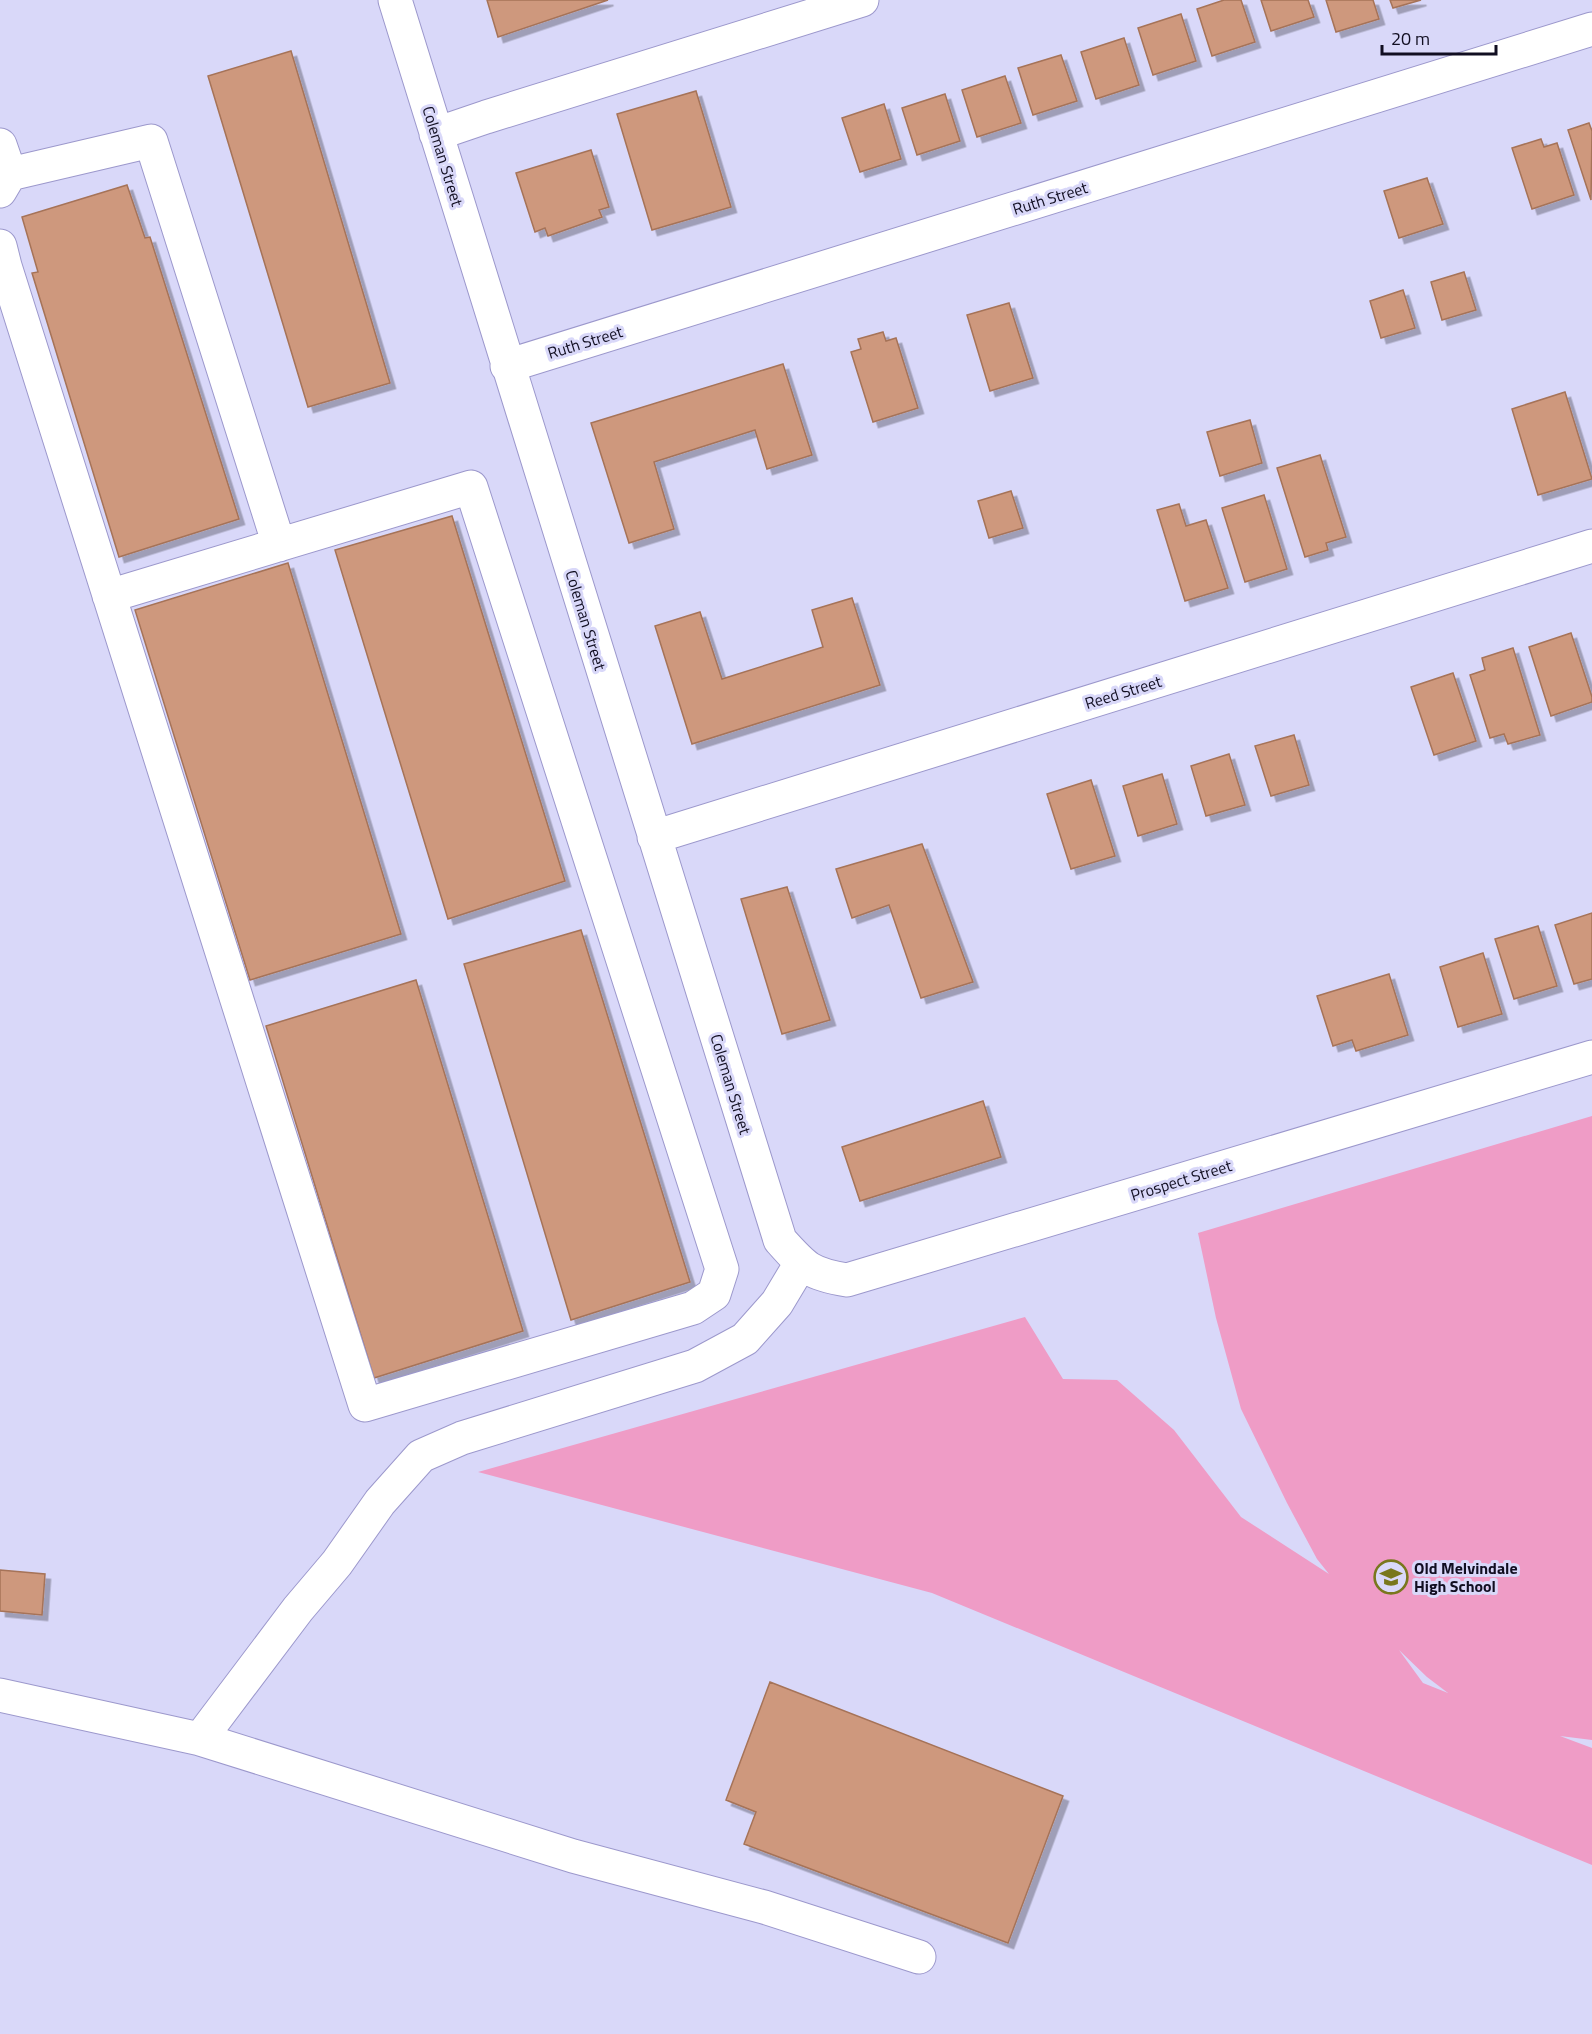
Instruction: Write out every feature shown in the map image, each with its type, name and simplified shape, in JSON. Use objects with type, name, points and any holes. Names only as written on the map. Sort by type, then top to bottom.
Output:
[{"type":"street","name":"Coleman Street","points":[[395,0],[654,837],[790,1252]]},
{"type":"street","points":[[436,134],[862,0]]},
{"type":"street","name":"Ruth Street","points":[[507,366],[1592,29]]},
{"type":"street","points":[[3,170],[151,141],[279,545]]},
{"type":"street","points":[[0,246],[364,1405],[693,1308],[714,1293],[722,1269],[471,487],[110,596]]},
{"type":"street","name":"Reed Street","points":[[654,837],[1592,546]]},
{"type":"street","name":"Prospect Street","points":[[790,1252],[822,1276],[847,1280],[1592,1056]]},
{"type":"street","points":[[200,1739],[298,1609],[337,1563],[380,1502],[421,1456],[462,1438],[695,1366],[745,1339],[777,1303],[790,1252]]},
{"type":"street","points":[[0,1695],[200,1739],[573,1856],[764,1908],[919,1957]]},
{"type":"shaded area","name":"Old Melvindale High School","points":[[1592,1116],[1592,1740],[1560,1736],[1592,1748],[1592,1865],[932,1593],[478,1472],[1025,1317],[1063,1379],[1117,1380],[1174,1430],[1241,1517],[1329,1574],[1317,1559],[1287,1503],[1241,1409],[1216,1318],[1198,1233]],"holes":[[[1399,1650],[1427,1677],[1448,1693],[1423,1683]]]},
{"type":"building","points":[[487,0],[608,0],[498,37]]},
{"type":"building","points":[[1224,0],[1241,0],[1255,42],[1212,56],[1197,9]]},
{"type":"building","points":[[1261,0],[1308,0],[1314,17],[1271,31]]},
{"type":"building","points":[[1326,0],[1373,0],[1379,19],[1336,32]]},
{"type":"building","points":[[1390,0],[1421,0],[1393,8]]},
{"type":"building","points":[[1181,14],[1196,61],[1153,75],[1138,28]]},
{"type":"building","points":[[1124,38],[1139,85],[1096,99],[1081,52]]},
{"type":"building","points":[[291,51],[390,383],[308,407],[208,76]]},
{"type":"building","points":[[1061,55],[1077,101],[1033,115],[1018,68]]},
{"type":"building","points":[[1005,76],[1021,123],[977,137],[962,90]]},
{"type":"building","points":[[696,91],[731,207],[652,230],[617,114]]},
{"type":"building","points":[[945,94],[960,141],[917,155],[902,108]]},
{"type":"building","points":[[884,104],[901,159],[860,172],[842,118]]},
{"type":"building","points":[[1589,123],[1592,131],[1591,200],[1568,130]]},
{"type":"building","points":[[1541,139],[1544,147],[1557,143],[1574,195],[1532,209],[1512,148]]},
{"type":"building","points":[[591,150],[609,207],[599,210],[602,217],[548,236],[545,228],[535,232],[516,173]]},
{"type":"building","points":[[1427,178],[1443,224],[1399,238],[1384,191]]},
{"type":"building","points":[[127,185],[145,238],[150,237],[239,519],[119,557],[32,273],[38,272],[22,217]]},
{"type":"building","points":[[1464,272],[1476,310],[1442,320],[1431,282]]},
{"type":"building","points":[[1403,290],[1415,328],[1381,338],[1370,301]]},
{"type":"building","points":[[1009,303],[1033,378],[990,391],[967,315]]},
{"type":"building","points":[[883,332],[886,341],[896,338],[918,408],[873,422],[851,352],[861,349],[858,339]]},
{"type":"building","points":[[783,364],[812,455],[767,469],[755,430],[654,462],[674,529],[629,543],[591,423]]},
{"type":"building","points":[[1565,392],[1592,479],[1538,495],[1512,409]]},
{"type":"building","points":[[1250,420],[1262,463],[1220,476],[1207,432]]},
{"type":"building","points":[[1320,455],[1346,537],[1326,543],[1328,550],[1305,557],[1277,468]]},
{"type":"building","points":[[1011,491],[1023,528],[989,538],[978,501]]},
{"type":"building","points":[[1264,495],[1287,569],[1245,582],[1222,508]]},
{"type":"building","points":[[1179,504],[1186,526],[1206,520],[1228,588],[1185,601],[1157,510]]},
{"type":"building","points":[[452,516],[565,881],[448,919],[335,550]]},
{"type":"building","points":[[288,563],[401,934],[250,980],[135,610]]},
{"type":"building","points":[[852,598],[880,685],[692,744],[655,626],[700,612],[722,679],[823,647],[812,610]]},
{"type":"building","points":[[1571,633],[1592,702],[1551,716],[1529,647]]},
{"type":"building","points":[[1513,648],[1540,735],[1508,744],[1504,734],[1490,738],[1470,675],[1485,670],[1482,658]]},
{"type":"building","points":[[1453,673],[1476,741],[1434,755],[1411,687]]},
{"type":"building","points":[[1294,735],[1309,785],[1271,796],[1255,746]]},
{"type":"building","points":[[1229,754],[1245,805],[1206,816],[1191,766]]},
{"type":"building","points":[[1162,774],[1177,824],[1138,836],[1123,786]]},
{"type":"building","points":[[1091,780],[1115,856],[1071,869],[1047,794]]},
{"type":"building","points":[[922,844],[973,982],[921,998],[889,905],[852,918],[836,869]]},
{"type":"building","points":[[787,887],[830,1020],[782,1034],[741,899]]},
{"type":"building","points":[[1592,913],[1592,979],[1574,984],[1555,925]]},
{"type":"building","points":[[1538,926],[1557,986],[1514,999],[1495,939]]},
{"type":"building","points":[[581,930],[690,1282],[571,1320],[464,964]]},
{"type":"building","points":[[1483,953],[1502,1014],[1458,1027],[1440,967]]},
{"type":"building","points":[[1389,974],[1408,1035],[1356,1051],[1352,1040],[1333,1046],[1317,996]]},
{"type":"building","points":[[416,980],[523,1331],[374,1378],[266,1026]]},
{"type":"building","points":[[983,1101],[1001,1157],[860,1201],[842,1147]]},
{"type":"building","points":[[0,1570],[45,1574],[42,1615],[0,1611]]},
{"type":"building","points":[[770,1682],[1063,1796],[1008,1943],[744,1844],[756,1812],[726,1800]]},
{"type":"place","name":"Old Melvindale High School","points":[[1391,1577]]}]
